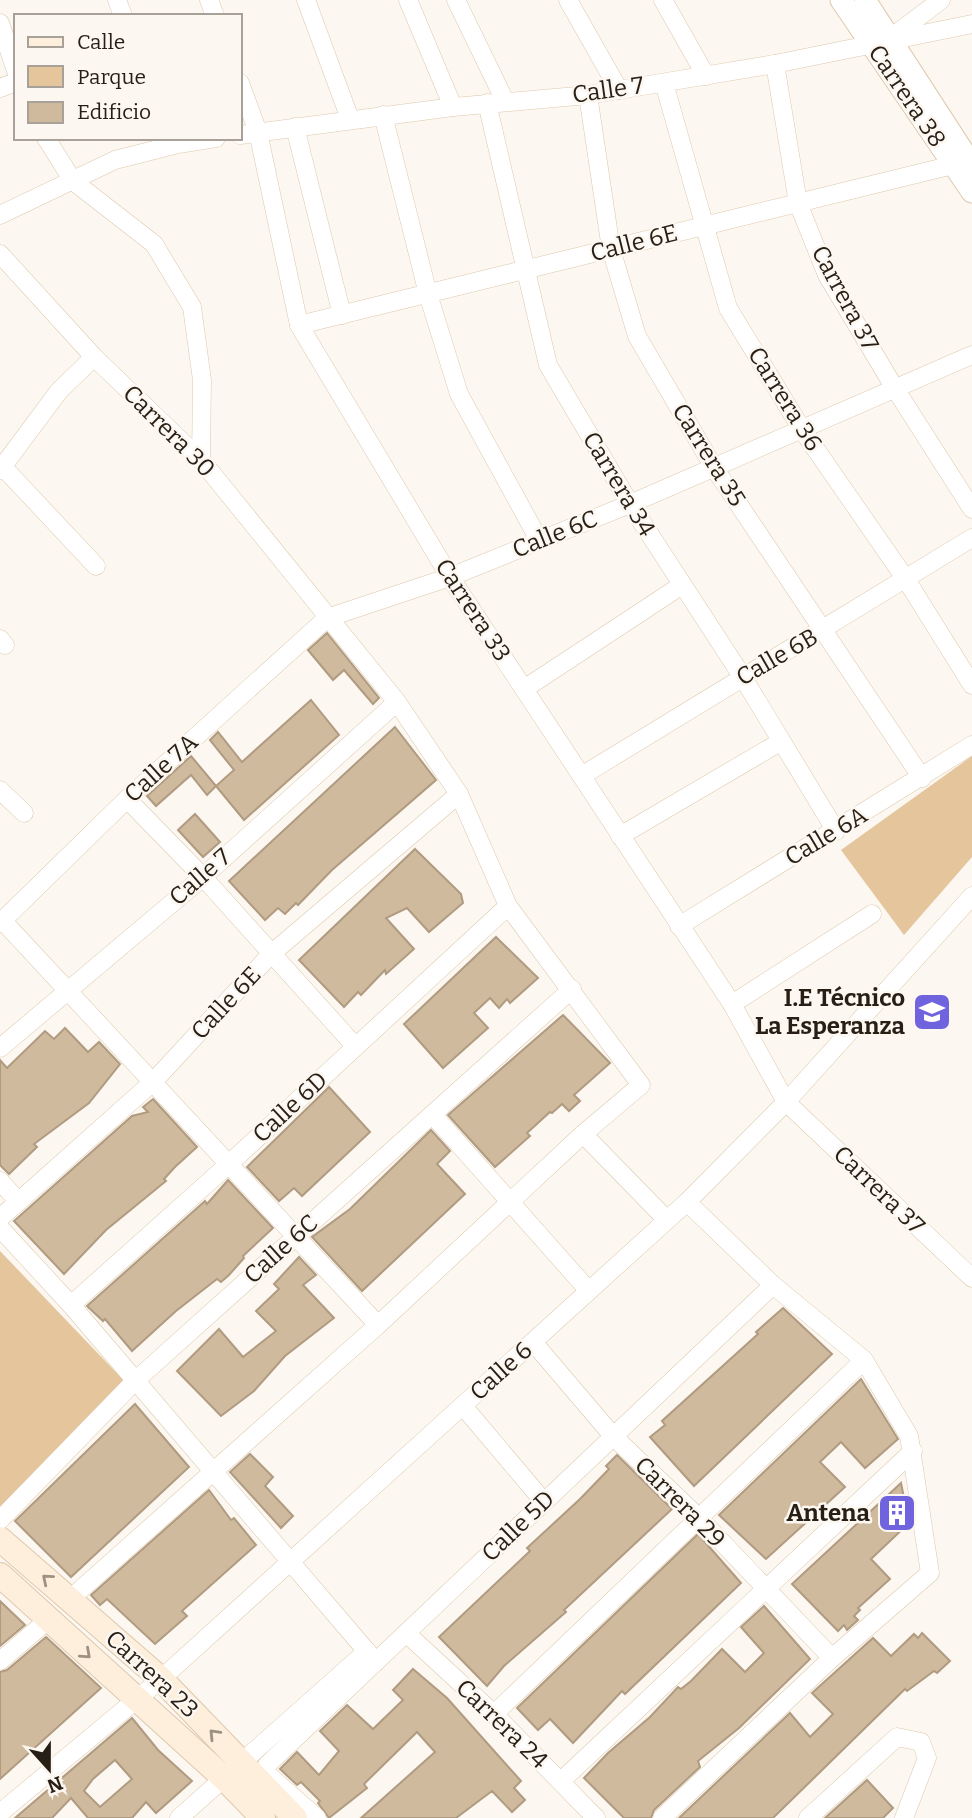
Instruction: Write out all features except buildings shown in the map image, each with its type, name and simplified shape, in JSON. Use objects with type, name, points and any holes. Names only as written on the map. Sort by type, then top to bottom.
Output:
[{"type":"main road","name":"Carrera 23","points":[[0,1539],[161,1679],[244,1770],[295,1818]]},
{"type":"main road","name":"Carrera 23","points":[[0,1575],[136,1699],[244,1770],[257,1816]]},
{"type":"street","points":[[306,0],[350,120]]},
{"type":"street","points":[[408,0],[453,107]]},
{"type":"street","points":[[456,0],[496,102]]},
{"type":"street","points":[[569,0],[619,90]]},
{"type":"street","points":[[663,0],[706,76]]},
{"type":"street","name":"Carrera 38","points":[[841,0],[880,41],[966,159],[972,192]]},
{"type":"street","name":"Carrera 38","points":[[865,0],[880,41]]},
{"type":"street","points":[[880,41],[941,0]]},
{"type":"street","points":[[0,23],[14,65]]},
{"type":"street","name":"Calle 7","points":[[249,133],[496,102],[588,95],[775,64],[972,24]]},
{"type":"street","name":"Carrera 37","points":[[775,64],[798,203],[828,275],[894,387],[972,509]]},
{"type":"street","name":"Carrera 36","points":[[664,83],[728,308],[801,428],[907,581],[972,685]]},
{"type":"street","name":"Carrera 33","points":[[242,94],[249,133],[299,326],[450,577],[732,1004],[786,1101]]},
{"type":"street","name":"Carrera 35","points":[[588,95],[611,249],[636,335],[713,466],[922,778]]},
{"type":"street","name":"Carrera 34","points":[[496,102],[524,270],[548,365],[629,504],[742,676],[836,831]]},
{"type":"street","points":[[383,115],[428,294],[459,394],[539,540]]},
{"type":"street","points":[[295,127],[342,315]]},
{"type":"street","points":[[47,140],[73,181],[154,244],[177,276],[192,307],[202,380],[201,460]]},
{"type":"street","points":[[0,215],[115,160],[177,141]]},
{"type":"street","name":"Calle 6E","points":[[299,326],[966,159]]},
{"type":"street","name":"Carrera 30","points":[[0,254],[94,357],[201,460],[397,702],[459,794],[508,906],[572,989],[641,1086],[583,1134]]},
{"type":"street","name":"Calle 6C","points":[[327,618],[450,577],[629,504],[972,355]]},
{"type":"street","points":[[94,357],[59,391],[1,469],[96,566]]},
{"type":"street","name":"Calle 6B","points":[[583,775],[742,676],[907,581],[972,538]]},
{"type":"street","points":[[523,689],[682,585]]},
{"type":"street","name":"Calle 7A","points":[[1,922],[127,799],[327,618]]},
{"type":"street","name":"Calle 7","points":[[0,1048],[203,877],[397,702]]},
{"type":"street","points":[[620,836],[780,741]]},
{"type":"street","name":"Calle 6A","points":[[679,926],[972,745]]},
{"type":"street","points":[[0,790],[24,813]]},
{"type":"street","name":"Calle 6E","points":[[0,1218],[153,1081],[271,954],[459,794]]},
{"type":"street","points":[[127,799],[203,877],[355,1046]]},
{"type":"street","name":"Calle 6","points":[[0,1813],[161,1679],[687,1202],[786,1101],[972,897]]},
{"type":"street","name":"Calle 6D","points":[[71,1305],[230,1163],[508,906]]},
{"type":"street","points":[[732,1004],[873,914]]},
{"type":"street","points":[[1,922],[69,988],[230,1163],[294,1237],[378,1325]]},
{"type":"street","name":"Calle 6C","points":[[0,1520],[135,1381],[572,989]]},
{"type":"street","name":"Carrera 37","points":[[786,1101],[972,1278]]},
{"type":"street","points":[[433,1115],[589,1291]]},
{"type":"street","points":[[70,1599],[378,1325],[583,1134],[667,1220]]},
{"type":"street","points":[[0,1181],[18,1201]]},
{"type":"street","points":[[662,1818],[832,1658],[930,1573],[909,1436],[864,1360],[773,1285],[687,1202]]},
{"type":"street","points":[[0,1228],[71,1305],[372,1657]]},
{"type":"street","name":"Calle 5D","points":[[179,1818],[244,1770],[372,1657],[406,1633],[773,1285]]},
{"type":"street","name":"Carrera 29","points":[[533,1342],[613,1436],[699,1518],[832,1658]]},
{"type":"street","points":[[494,1714],[864,1360]]},
{"type":"street","points":[[463,1406],[544,1502]]},
{"type":"street","points":[[561,1781],[913,1451]]},
{"type":"street","points":[[0,1661],[48,1620]]},
{"type":"street","name":"Carrera 24","points":[[406,1633],[494,1714],[596,1818]]},
{"type":"street","points":[[808,1818],[897,1737],[921,1742],[927,1758],[904,1818]]},
{"type":"street","points":[[244,1770],[266,1773],[317,1818]]},
{"type":"green space","points":[[972,756],[972,857],[904,935],[841,850]]},
{"type":"green space","points":[[0,1251],[132,1389],[0,1516]]},
{"type":"place","name":"I.E Técnico La Esperanza","points":[[932,1012]]},
{"type":"place","name":"Antena","points":[[897,1513]]}]
